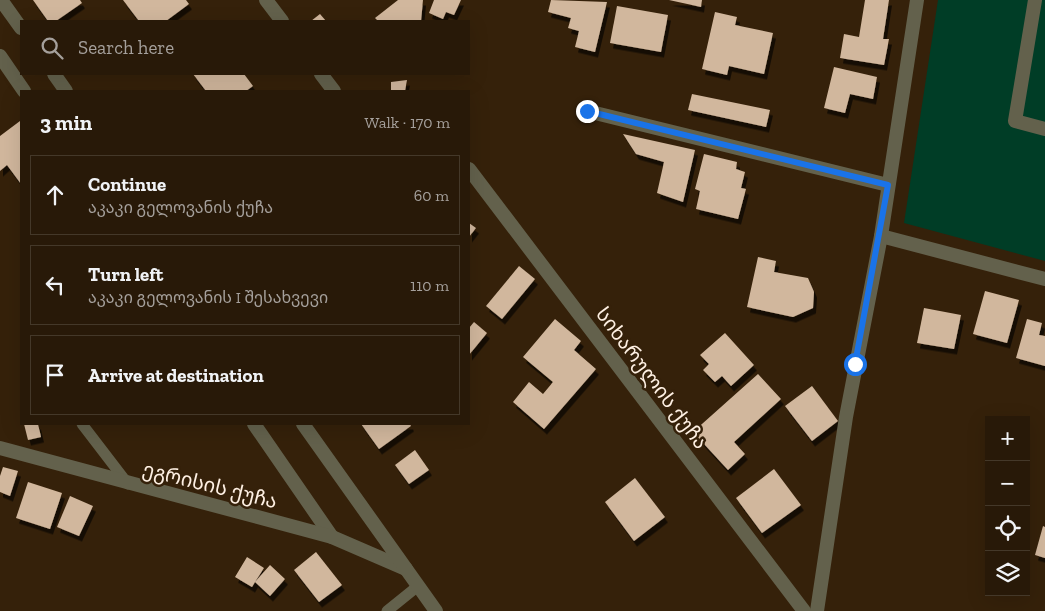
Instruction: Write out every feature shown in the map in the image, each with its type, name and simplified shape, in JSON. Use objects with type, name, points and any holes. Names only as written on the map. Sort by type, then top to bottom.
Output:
[{"type":"street","points":[[1,0],[20,27]]},
{"type":"street","points":[[266,0],[281,20]]},
{"type":"street","points":[[817,611],[846,417],[881,236],[918,0]]},
{"type":"street","points":[[1035,0],[1015,121],[1045,129]]},
{"type":"street","points":[[0,56],[23,90]]},
{"type":"street","points":[[55,75],[65,90]]},
{"type":"street","points":[[322,75],[333,90]]},
{"type":"street","points":[[587,111],[888,185]]},
{"type":"street","name":"სიხარულის ქუჩა","points":[[470,170],[804,611]]},
{"type":"street","points":[[881,236],[1045,279]]},
{"type":"street","points":[[255,425],[332,536]]},
{"type":"street","points":[[304,425],[436,611]]},
{"type":"street","name":"ეგრისის ქუჩა","points":[[0,448],[128,484],[332,536],[406,569]]},
{"type":"lane","points":[[83,425],[128,484]]},
{"type":"lane","points":[[387,611],[418,586]]},
{"type":"green space","points":[[938,0],[1045,0],[1045,261],[904,223]]},
{"type":"building","points":[[33,0],[80,0],[82,3],[57,20],[47,20]]},
{"type":"building","points":[[123,0],[186,0],[189,4],[167,20],[138,20]]},
{"type":"building","points":[[398,0],[423,0],[421,20],[377,20],[375,18]]},
{"type":"building","points":[[434,0],[461,0],[454,15],[446,12],[443,19],[429,13]]},
{"type":"building","points":[[551,0],[607,2],[595,52],[575,47],[579,31],[568,28],[571,18],[548,12]]},
{"type":"building","points":[[669,0],[702,0],[701,7]]},
{"type":"building","points":[[865,0],[889,0],[883,39],[889,39],[884,65],[840,58],[844,34],[859,37]]},
{"type":"building","points":[[617,6],[668,15],[661,52],[610,43]]},
{"type":"building","points":[[715,12],[737,17],[735,25],[773,33],[764,74],[729,66],[727,75],[702,69]]},
{"type":"building","points":[[320,14],[325,20],[312,20]]},
{"type":"building","points":[[834,67],[877,77],[873,99],[850,94],[845,113],[824,108]]},
{"type":"building","points":[[194,75],[245,75],[253,86],[247,90],[205,90]]},
{"type":"building","points":[[407,80],[405,90],[391,90],[391,82]]},
{"type":"building","points":[[692,94],[770,110],[766,127],[688,110]]},
{"type":"building","points":[[20,121],[20,183],[7,165],[0,171],[0,136]]},
{"type":"building","points":[[623,134],[695,150],[683,202],[657,193],[664,162],[636,154]]},
{"type":"building","points":[[704,154],[737,162],[736,169],[745,172],[741,188],[746,189],[738,219],[696,209],[700,191],[695,189]]},
{"type":"building","points":[[470,224],[476,228],[470,236]]},
{"type":"building","points":[[758,257],[776,261],[774,272],[808,278],[814,292],[813,308],[793,317],[747,307]]},
{"type":"building","points":[[519,266],[535,279],[502,319],[486,306]]},
{"type":"building","points":[[985,291],[1019,300],[1007,343],[973,334]]},
{"type":"building","points":[[924,308],[961,315],[954,349],[917,343]]},
{"type":"building","points":[[555,319],[581,341],[574,350],[596,369],[544,429],[513,402],[529,382],[543,394],[553,382],[523,357]]},
{"type":"building","points":[[1027,319],[1042,323],[1039,335],[1045,336],[1045,366],[1016,358]]},
{"type":"building","points":[[474,322],[487,333],[470,354],[470,327]]},
{"type":"building","points":[[725,333],[754,365],[731,386],[722,376],[715,382],[703,370],[709,364],[700,355]]},
{"type":"building","points":[[758,374],[781,399],[734,442],[745,454],[728,470],[693,432]]},
{"type":"building","points":[[812,386],[838,421],[812,441],[785,406]]},
{"type":"building","points":[[24,425],[38,425],[41,437],[28,440]]},
{"type":"building","points":[[362,425],[410,425],[411,426],[379,449]]},
{"type":"building","points":[[415,450],[429,470],[409,484],[395,465]]},
{"type":"building","points":[[3,467],[18,471],[10,496],[0,492],[0,476]]},
{"type":"building","points":[[774,469],[801,505],[762,533],[736,498]]},
{"type":"building","points":[[635,478],[665,517],[634,541],[605,502]]},
{"type":"building","points":[[28,482],[62,493],[50,529],[16,518]]},
{"type":"building","points":[[70,496],[93,506],[79,536],[57,527]]},
{"type":"building","points":[[1043,526],[1045,527],[1045,558],[1035,555]]},
{"type":"building","points":[[316,552],[342,585],[319,602],[294,570]]},
{"type":"building","points":[[247,557],[264,568],[252,587],[235,577]]},
{"type":"building","points":[[270,565],[285,579],[270,596],[255,582]]},
{"type":"route","points":[[587,111],[888,185],[881,236],[855,364]]}]
